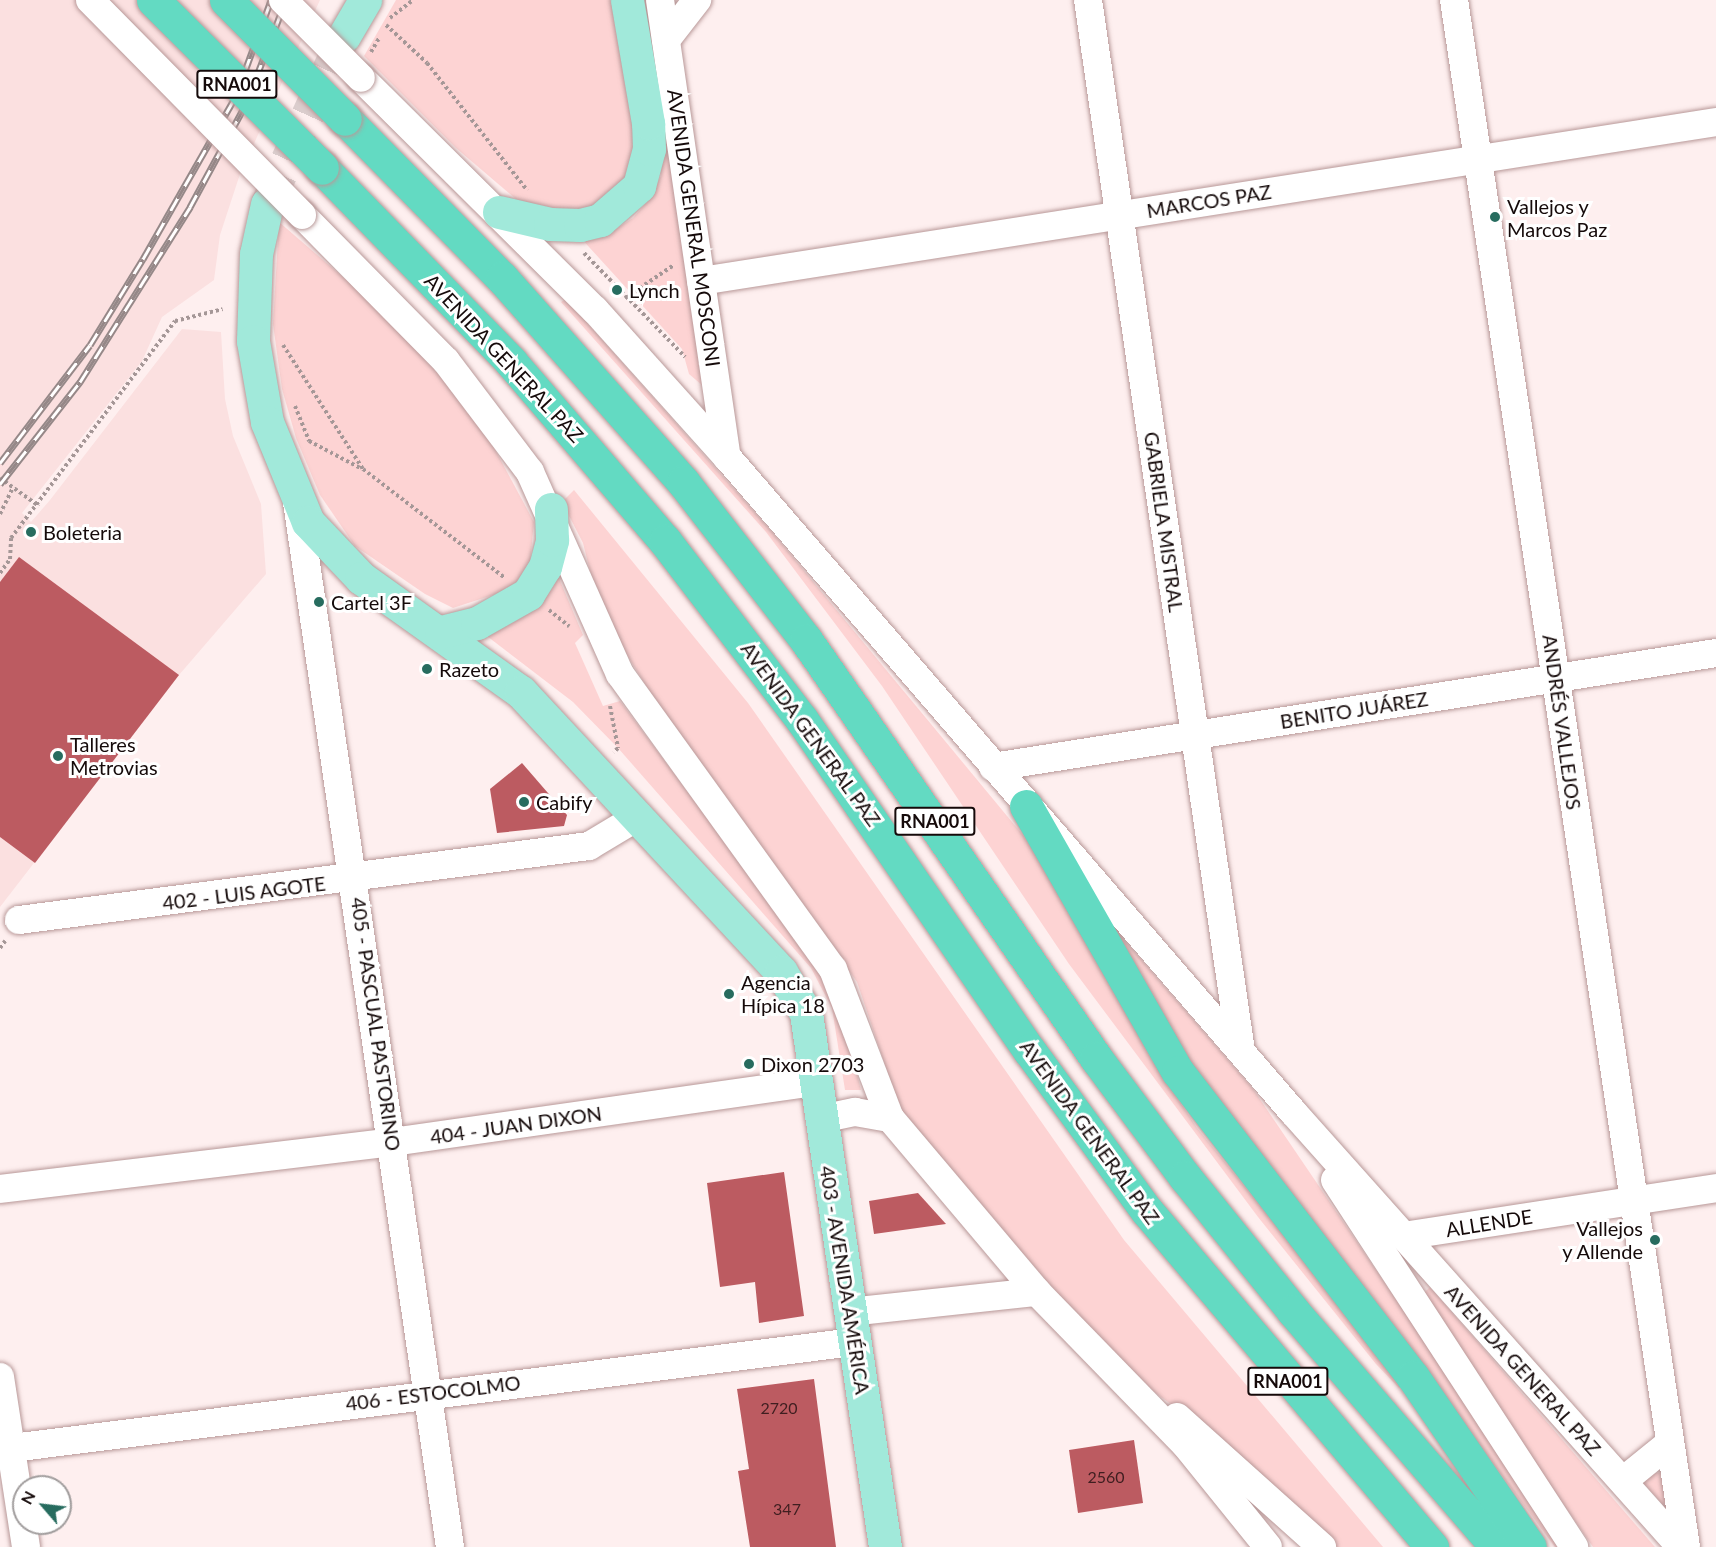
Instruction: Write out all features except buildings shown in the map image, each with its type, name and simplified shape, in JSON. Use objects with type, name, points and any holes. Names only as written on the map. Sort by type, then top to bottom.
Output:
[{"type":"highway","name":"AVENIDA GENERAL PAZ","points":[[153,0],[322,168],[511,362],[665,541],[802,720],[1029,1050],[1141,1203],[1238,1323],[1432,1547]]},
{"type":"highway","name":"RNA001","points":[[225,0],[502,278],[690,491],[806,640],[1096,1058],[1185,1177],[1293,1311],[1497,1547]]},
{"type":"highway","points":[[1026,806],[1178,1072],[1413,1377],[1530,1547]]},
{"type":"main road","points":[[499,212],[550,224],[580,225],[600,220],[639,186],[647,160],[648,123],[627,0]]},
{"type":"main road","points":[[267,204],[256,254],[253,341],[267,422],[297,502],[333,551],[361,578],[441,632],[521,692],[639,816]]},
{"type":"main road","points":[[441,632],[477,622],[528,594],[546,567],[552,540],[551,509]]},
{"type":"main road","name":"403 - AVENIDA AMÉRICA","points":[[639,816],[781,972],[806,1013],[885,1547]]},
{"type":"street","points":[[90,0],[446,361],[509,442],[551,509],[592,620],[620,674],[833,969],[890,1118],[1036,1292],[1098,1359],[1185,1444],[1268,1547]]},
{"type":"street","name":"AVENIDA GENERAL PAZ","points":[[283,0],[499,212],[727,456],[1026,806],[1240,1045],[1293,1112],[1684,1547]]},
{"type":"street","name":"AVENIDA GENERAL MOSCONI","points":[[660,0],[727,456]]},
{"type":"street","points":[[666,40],[697,0]]},
{"type":"street","name":"GABRIELA MISTRAL","points":[[1088,0],[1240,1045]]},
{"type":"street","name":"ANDRÉS VALLEJOS","points":[[1454,0],[1684,1547]]},
{"type":"street","name":"MARCOS PAZ","points":[[701,281],[1716,122]]},
{"type":"street","name":"405 - PASCUAL PASTORINO","points":[[297,502],[355,879],[450,1547]]},
{"type":"street","name":"BENITO JUÁREZ","points":[[993,767],[1716,653]]},
{"type":"street","name":"402 - LUIS AGOTE","points":[[18,920],[355,879],[589,846],[639,816]]},
{"type":"street","name":"404 - JUAN DIXON","points":[[0,1189],[393,1142],[817,1082]]},
{"type":"street","points":[[820,1119],[855,1112],[890,1118]]},
{"type":"street","name":"AVENIDA GENERAL PAZ","points":[[1293,1112],[1422,1319],[1574,1547]]},
{"type":"street","name":"ALLENDE","points":[[1403,1236],[1716,1188]]},
{"type":"street","name":"406 - ESTOCOLMO","points":[[12,1448],[427,1393],[852,1327],[1036,1292]]},
{"type":"street","points":[[1098,1359],[1209,1441],[1322,1547]]},
{"type":"street","points":[[0,1377],[26,1547]]},
{"type":"street","points":[[1623,1481],[1670,1443]]},
{"type":"path","points":[[412,0],[396,10],[386,25],[428,63],[530,193]]},
{"type":"path","points":[[578,247],[687,360]]},
{"type":"path","points":[[625,298],[697,250]]},
{"type":"path","points":[[0,573],[10,559],[11,538],[39,506],[175,321],[223,309]]},
{"type":"path","points":[[281,358],[279,337],[363,470]]},
{"type":"path","points":[[291,397],[309,441],[363,470],[528,594],[575,633]]},
{"type":"path","points":[[0,478],[39,506]]},
{"type":"path","points":[[0,514],[13,487]]},
{"type":"shaded area","points":[[0,0],[320,0],[240,174],[220,235],[214,280],[162,317],[142,361],[22,513],[31,522],[182,329],[221,332],[225,399],[233,436],[261,504],[266,574],[179,675],[0,907]]},
{"type":"shaded area","points":[[396,0],[617,0],[639,127],[635,170],[589,214],[531,207],[516,199],[456,148],[364,56]]},
{"type":"shaded area","points":[[637,0],[648,0],[703,386],[689,374],[682,349],[579,236],[616,229],[633,218],[649,200],[661,176],[660,145]]},
{"type":"shaded area","points":[[279,222],[366,297],[458,395],[486,433],[534,522],[530,562],[519,580],[502,592],[453,608],[425,594],[355,546],[320,495],[296,438],[282,389],[273,324]]},
{"type":"shaded area","points":[[566,299],[772,532],[1046,863],[1150,1057],[1197,1128],[1406,1385],[1399,1388],[1376,1364],[1258,1217],[1069,964],[882,686],[766,532],[561,302]]},
{"type":"shaded area","points":[[574,490],[748,703],[1124,1240],[1383,1547],[1335,1547],[1204,1428],[1114,1363],[907,1130],[857,982],[656,702],[616,637],[596,595],[583,543],[562,502]]},
{"type":"shaded area","points":[[558,576],[583,635],[575,643],[603,706],[620,701],[815,963],[840,1008],[861,1090],[845,1090],[832,1008],[811,968],[618,748],[573,702],[483,633]]},
{"type":"shaded area","points":[[1120,935],[1253,1089],[1564,1547],[1555,1547],[1394,1330],[1172,1047],[1114,940]]},
{"type":"shaded area","points":[[1430,1287],[1655,1547],[1593,1547],[1420,1297]]},
{"type":"shaded area","points":[[1668,1472],[1674,1517],[1636,1475]]},
{"type":"tunnel","points":[[267,204],[344,36]]},
{"type":"railway","points":[[0,463],[90,345],[143,259],[235,98],[271,0]]},
{"type":"railway","points":[[0,484],[80,382],[190,207],[246,104],[286,0]]},
{"type":"place","name":"Vallejos y Marcos Paz","points":[[1495,217]]},
{"type":"place","name":"Lynch","points":[[617,290]]},
{"type":"place","name":"Boleteria","points":[[31,532]]},
{"type":"place","name":"Cartel 3F","points":[[319,602]]},
{"type":"place","name":"Razeto","points":[[427,669]]},
{"type":"place","name":"Talleres Metrovias","points":[[58,756]]},
{"type":"place","name":"Cabify","points":[[524,802]]},
{"type":"place","name":"Agencia Hípica 18","points":[[729,994]]},
{"type":"place","name":"Dixon 2703","points":[[749,1064]]},
{"type":"place","name":"Vallejos y Allende","points":[[1655,1240]]}]
